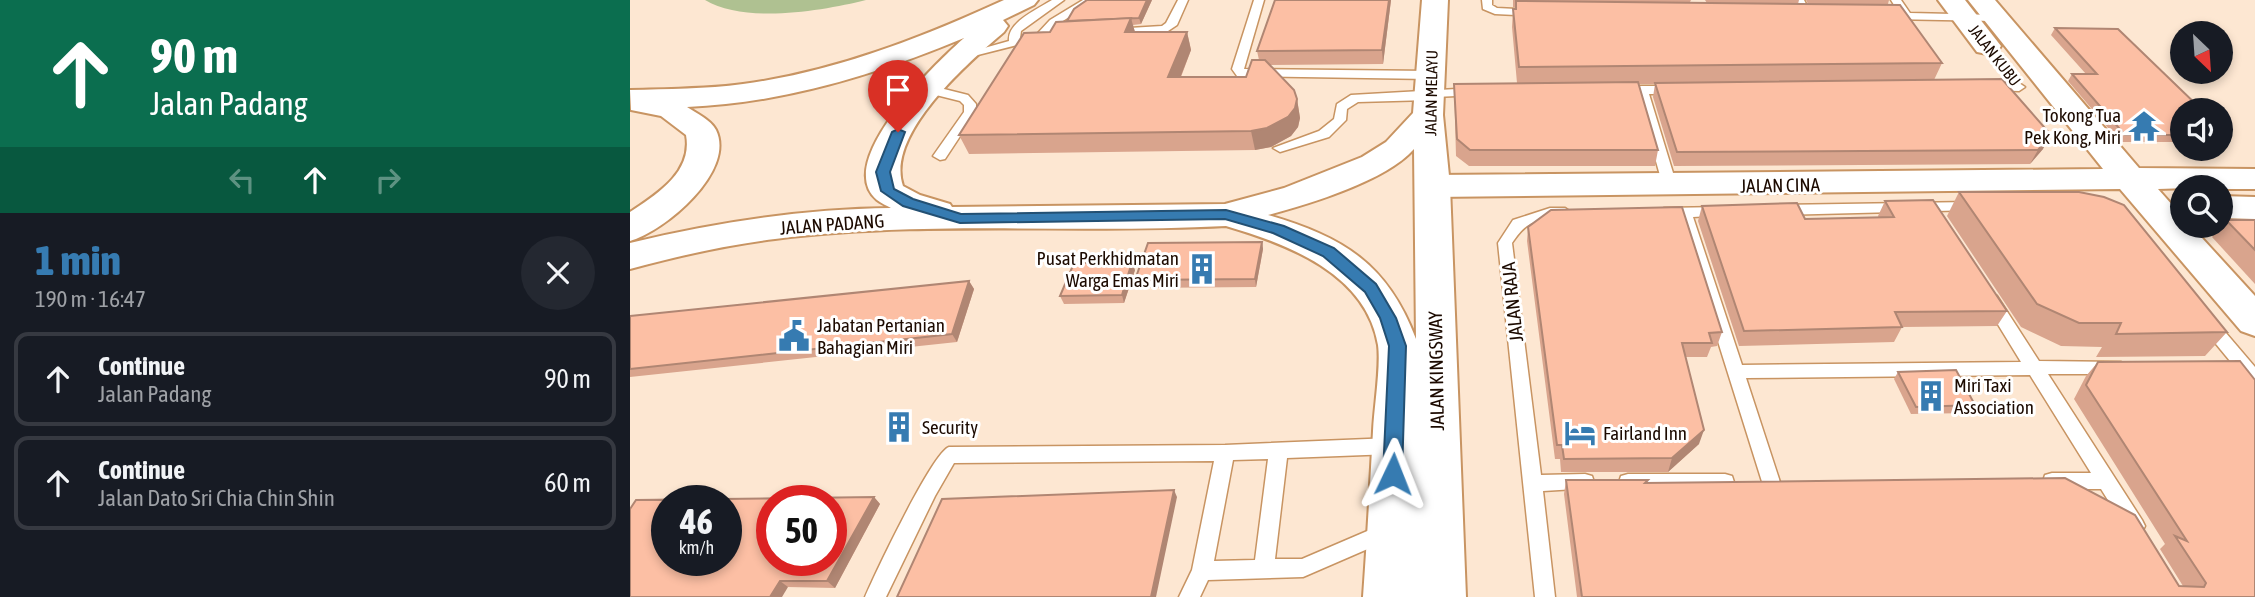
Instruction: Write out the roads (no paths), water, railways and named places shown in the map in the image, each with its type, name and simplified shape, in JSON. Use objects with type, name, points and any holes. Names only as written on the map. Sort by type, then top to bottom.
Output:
[{"type":"main road","points":[[960,218],[908,202],[888,191],[883,172],[898,132],[928,89],[959,56],[1025,0]]},
{"type":"main road","points":[[630,100],[758,91],[848,69],[948,35],[1025,0]]},
{"type":"main road","name":"JALAN MELAYU","points":[[1433,187],[1429,95],[1435,0]]},
{"type":"main road","name":"JALAN KUBU","points":[[1973,9],[2019,86],[2094,178],[2170,214]]},
{"type":"main road","name":"JALAN KUBU","points":[[1973,9],[2127,178],[2170,214]]},
{"type":"main road","points":[[630,80],[735,83],[848,69]]},
{"type":"main road","name":"JALAN PADANG","points":[[630,256],[685,242],[776,227],[871,220],[1226,215],[1296,196],[1374,164],[1397,149],[1429,95]]},
{"type":"main road","points":[[630,100],[670,109],[701,131],[704,153],[689,181],[661,209],[630,229]]},
{"type":"main road","name":"JALAN CINA","points":[[1433,187],[1678,200],[1922,195],[2094,178],[2255,179]]},
{"type":"main road","name":"JALAN KINGSWAY","points":[[1433,187],[1440,597]]},
{"type":"main road","points":[[2233,207],[2255,208]]},
{"type":"main road","name":"JALAN KINGSWAY","points":[[1226,215],[1279,229],[1328,252],[1370,288],[1388,318],[1398,346],[1389,597]]},
{"type":"main road","points":[[2189,238],[2255,321]]},
{"type":"lane","points":[[1015,43],[1017,29],[1059,0]]},
{"type":"lane","points":[[1041,36],[1055,22],[1091,0]]},
{"type":"lane","points":[[1104,33],[1164,29],[1171,25],[1183,0]]},
{"type":"lane","points":[[1259,0],[1238,69],[1241,73],[1429,95]]},
{"type":"lane","points":[[1487,0],[1487,7],[1495,11],[1548,13]]},
{"type":"lane","points":[[1799,0],[1807,16]]},
{"type":"lane","points":[[1896,0],[1907,16]]},
{"type":"lane","points":[[1882,16],[1973,9]]},
{"type":"lane","points":[[1794,16],[1820,16]]},
{"type":"lane","points":[[959,56],[1041,36],[1065,34]]},
{"type":"lane","points":[[1977,87],[2019,86]]},
{"type":"lane","points":[[928,89],[964,98],[970,104],[970,111],[940,156]]},
{"type":"lane","points":[[1531,483],[1764,482],[1736,372],[1642,90]]},
{"type":"lane","points":[[1602,91],[1684,90]]},
{"type":"lane","points":[[1280,148],[1324,134],[1340,120],[1341,107],[1355,98],[1482,92]]},
{"type":"lane","points":[[1922,195],[1982,207]]},
{"type":"lane","points":[[1922,195],[1946,231]]},
{"type":"lane","points":[[1766,211],[1827,197]]},
{"type":"lane","points":[[1644,213],[1678,200],[1739,211]]},
{"type":"lane","name":"JALAN RAJA","points":[[1545,597],[1505,243],[1518,223],[1550,213],[1577,213]]},
{"type":"lane","points":[[2233,226],[2255,230]]},
{"type":"lane","points":[[1983,288],[2143,539]]},
{"type":"lane","points":[[2199,313],[2249,364],[2255,379]]},
{"type":"lane","points":[[2216,365],[2249,364]]},
{"type":"lane","points":[[1736,372],[2133,366]]},
{"type":"lane","points":[[875,597],[928,490],[949,455],[1278,452],[1394,446]]},
{"type":"lane","points":[[1264,570],[1278,452]]},
{"type":"lane","points":[[1189,597],[1202,571],[1225,453]]},
{"type":"lane","points":[[2027,481],[2108,481]]},
{"type":"lane","points":[[1202,571],[1303,568],[1391,530]]},
{"type":"place","name":"Tokong Tua Pek Kong, Miri","points":[[2144,126]]},
{"type":"place","name":"Pusat Perkhidmatan Warga Emas Miri","points":[[1202,269]]},
{"type":"place","name":"Jabatan Pertanian Bahagian Miri","points":[[794,336]]},
{"type":"place","name":"Miri Taxi Association","points":[[1931,396]]},
{"type":"place","name":"Security","points":[[899,427]]},
{"type":"place","name":"Fairland Inn","points":[[1580,433]]}]
